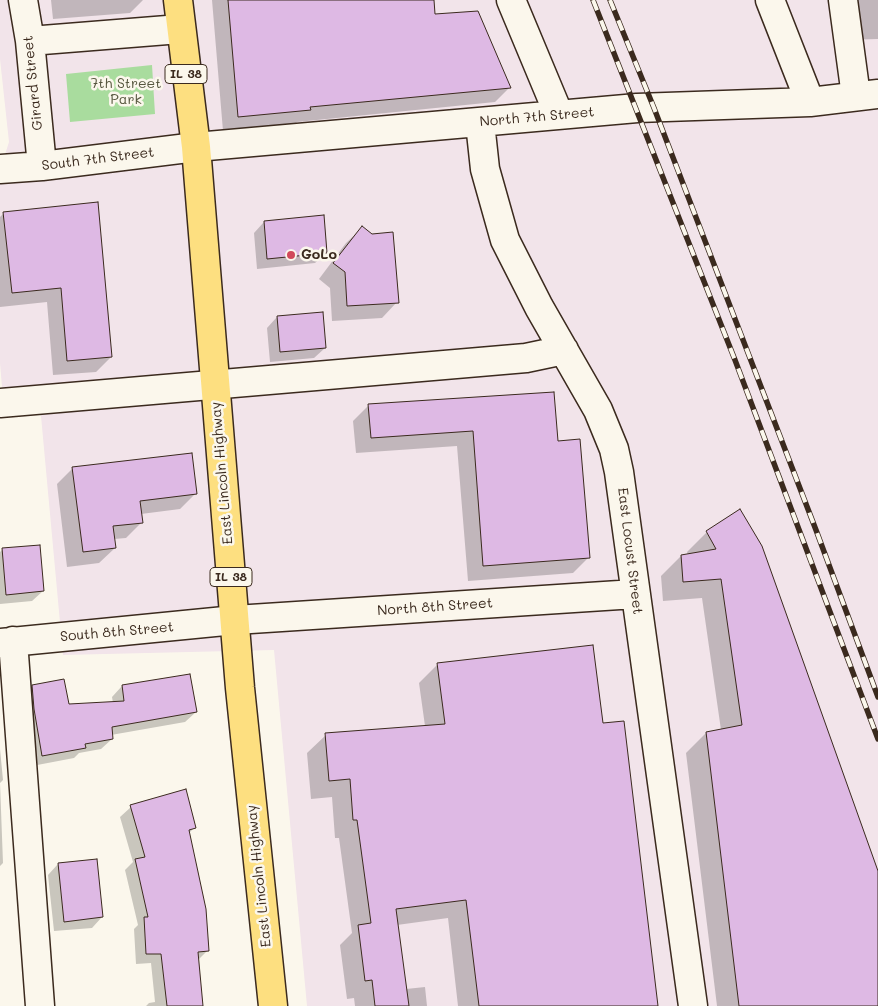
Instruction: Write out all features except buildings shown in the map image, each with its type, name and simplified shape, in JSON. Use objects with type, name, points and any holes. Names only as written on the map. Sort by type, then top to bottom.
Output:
[{"type":"main road","name":"East Lincoln Highway","points":[[178,0],[180,29],[196,147],[240,688],[273,1006]]},
{"type":"street","name":"Girard Street","points":[[23,0],[30,41],[42,166]]},
{"type":"street","points":[[511,0],[559,115]]},
{"type":"street","points":[[770,0],[810,102]]},
{"type":"street","points":[[843,0],[867,95]]},
{"type":"street","points":[[30,41],[180,29]]},
{"type":"street","name":"North 7th Street","points":[[196,147],[637,108],[810,102],[867,95]]},
{"type":"street","name":"East Locust Street","points":[[480,123],[485,170],[505,240],[538,307],[598,410],[614,449],[627,520],[635,594],[692,1006]]},
{"type":"street","name":"South 7th Street","points":[[0,169],[42,166],[196,147]]},
{"type":"street","points":[[0,403],[526,358],[564,350]]},
{"type":"street","name":"North 8th Street","points":[[235,620],[635,594]]},
{"type":"street","name":"South 8th Street","points":[[6,642],[235,620]]},
{"type":"street","points":[[6,642],[40,1006]]},
{"type":"shaded area","points":[[0,0],[878,0],[878,1006],[307,1006],[274,650],[63,655],[41,416],[2,387],[0,363],[0,170],[9,142],[0,59]]},
{"type":"green space","name":"7th Street Park","points":[[152,65],[155,114],[70,122],[66,74]]},
{"type":"railway","points":[[593,0],[735,360],[878,739]]},
{"type":"railway","points":[[610,0],[654,108],[878,697]]},
{"type":"place","name":"GoLo","points":[[291,255]]}]
